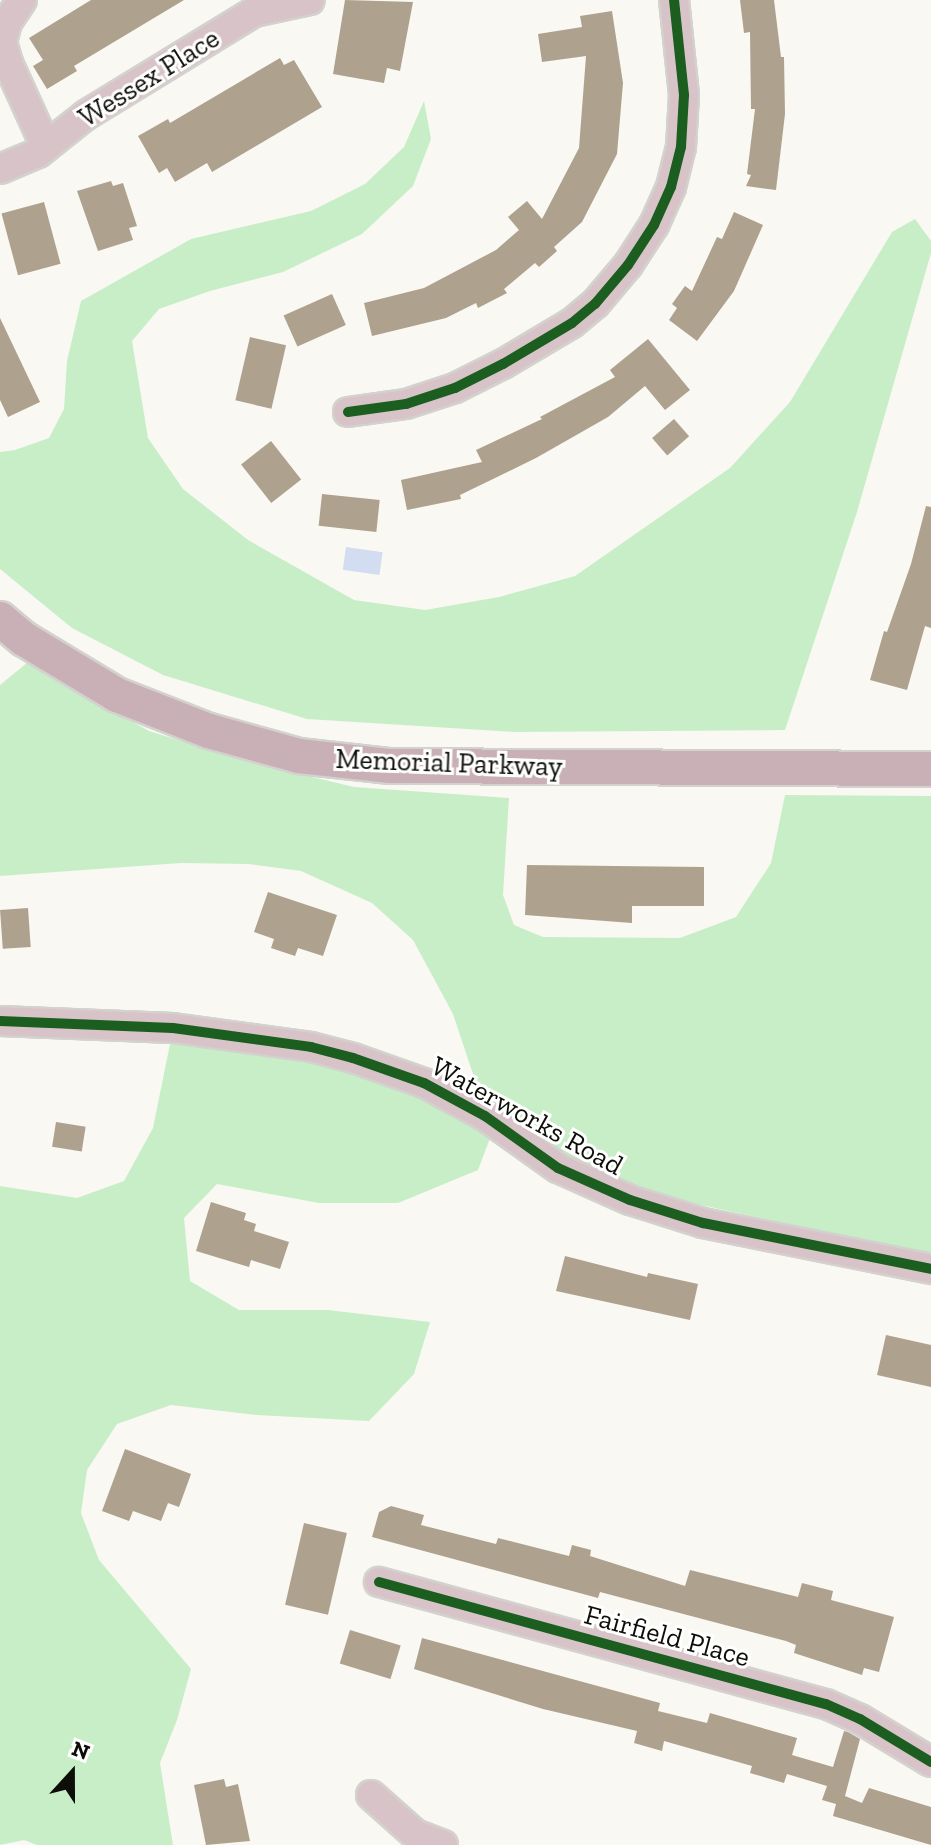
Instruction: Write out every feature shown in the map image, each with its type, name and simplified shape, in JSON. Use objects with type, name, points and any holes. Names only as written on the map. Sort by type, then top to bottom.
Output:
[{"type":"main road","name":"Memorial Parkway","points":[[0,619],[24,639],[117,695],[209,731],[299,756],[390,766],[931,769]]},
{"type":"street","name":"Wessex Place","points":[[22,0],[7,22],[2,42],[46,147]]},
{"type":"street","name":"Wessex Place","points":[[0,169],[46,147],[86,115],[258,6],[310,0]]},
{"type":"street","points":[[348,412],[406,404],[455,388],[503,364],[572,323],[595,304],[628,265],[665,200],[681,147],[684,95],[674,0]]},
{"type":"street","name":"Waterworks Road","points":[[0,1021],[173,1028],[311,1047],[353,1058],[424,1083],[485,1116],[558,1168],[630,1200],[703,1223],[931,1269]]},
{"type":"street","name":"Fairfield Place","points":[[379,1582],[826,1704],[860,1719],[931,1762]]},
{"type":"street","points":[[371,1795],[415,1834],[443,1845]]},
{"type":"green space","points":[[424,101],[431,139],[413,186],[362,234],[283,272],[210,291],[159,309],[132,341],[148,438],[183,489],[248,540],[354,600],[425,610],[499,597],[575,576],[730,468],[790,402],[892,232],[915,219],[931,241],[931,253],[857,512],[785,730],[515,732],[307,719],[163,675],[72,628],[0,569],[0,452],[49,438],[64,409],[67,361],[81,301],[191,239],[311,211],[365,184],[404,147]]},
{"type":"green space","points":[[27,663],[149,731],[246,761],[354,787],[509,798],[503,895],[514,925],[543,937],[680,938],[736,917],[771,863],[785,795],[931,796],[931,1255],[632,1190],[545,1143],[480,1095],[453,1014],[413,940],[372,903],[301,871],[249,864],[181,863],[0,876],[0,685]]},
{"type":"green space","points":[[171,1039],[322,1064],[434,1102],[492,1133],[478,1170],[398,1203],[319,1203],[217,1184],[184,1218],[190,1281],[239,1310],[328,1310],[430,1322],[414,1374],[369,1421],[257,1415],[171,1405],[117,1424],[87,1470],[81,1513],[99,1560],[191,1669],[177,1720],[160,1763],[173,1845],[37,1845],[24,1840],[0,1845],[0,1186],[77,1198],[124,1181],[153,1128]]},
{"type":"water","points":[[346,547],[383,552],[379,575],[343,570]]},
{"type":"building","points":[[91,0],[184,0],[74,66],[77,71],[47,89],[33,66],[43,60],[29,38]]},
{"type":"building","points":[[345,0],[413,2],[400,71],[387,68],[384,83],[333,74]]},
{"type":"building","points":[[740,0],[774,0],[781,57],[784,57],[785,114],[776,190],[746,186],[751,175],[747,174],[755,109],[751,109],[750,32],[744,33]]},
{"type":"building","points":[[612,11],[623,83],[617,154],[582,222],[554,247],[557,251],[539,267],[535,263],[504,289],[507,293],[478,308],[476,303],[446,318],[372,336],[364,303],[424,288],[496,250],[519,230],[508,217],[527,201],[542,219],[579,148],[586,56],[542,62],[538,34],[582,27],[580,16]]},
{"type":"building","points":[[280,58],[284,65],[294,60],[322,107],[212,172],[207,163],[175,182],[167,168],[159,173],[138,136],[168,119],[170,123]]},
{"type":"building","points":[[111,181],[113,186],[123,183],[137,226],[129,228],[133,240],[98,251],[77,191]]},
{"type":"building","points":[[44,202],[61,264],[18,275],[1,213]]},
{"type":"building","points":[[734,212],[763,225],[734,291],[697,341],[669,320],[677,308],[672,304],[685,286],[692,291],[717,237],[722,239]]},
{"type":"building","points":[[332,294],[346,325],[297,347],[284,316]]},
{"type":"building","points":[[0,318],[40,402],[8,417],[0,400]]},
{"type":"building","points":[[250,337],[286,345],[271,409],[235,400]]},
{"type":"building","points":[[648,339],[690,390],[665,410],[645,386],[608,417],[536,458],[460,495],[461,499],[407,510],[401,480],[482,462],[476,450],[542,419],[540,417],[615,377],[610,370]]},
{"type":"building","points":[[674,419],[689,436],[667,455],[652,438]]},
{"type":"building","points":[[271,441],[301,480],[271,503],[241,464]]},
{"type":"building","points":[[322,494],[380,500],[376,532],[319,526]]},
{"type":"building","points":[[926,506],[931,507],[931,628],[925,626],[907,690],[870,680],[884,631],[887,632],[911,564]]},
{"type":"building","points":[[527,865],[704,867],[704,906],[632,906],[632,923],[525,915]]},
{"type":"building","points":[[268,892],[337,915],[323,956],[298,948],[295,956],[271,948],[274,939],[254,932]]},
{"type":"building","points":[[28,908],[31,947],[3,949],[0,910]]},
{"type":"building","points":[[56,1122],[86,1127],[82,1151],[52,1147]]},
{"type":"building","points":[[211,1202],[246,1213],[244,1220],[256,1224],[254,1231],[289,1242],[280,1269],[251,1260],[249,1267],[196,1251]]},
{"type":"building","points":[[565,1256],[647,1277],[648,1273],[698,1284],[690,1320],[556,1291]]},
{"type":"building","points":[[886,1335],[931,1345],[931,1387],[877,1375]]},
{"type":"building","points":[[125,1449],[191,1474],[179,1507],[168,1503],[161,1521],[133,1511],[129,1521],[102,1511]]},
{"type":"building","points":[[391,1506],[424,1515],[421,1525],[496,1544],[498,1538],[569,1556],[572,1545],[591,1550],[590,1556],[685,1586],[690,1570],[798,1597],[802,1583],[833,1591],[831,1600],[894,1617],[879,1672],[864,1668],[862,1675],[794,1653],[796,1645],[786,1641],[600,1592],[598,1598],[372,1537],[379,1512]]},
{"type":"building","points":[[304,1523],[347,1533],[328,1615],[285,1605]]},
{"type":"building","points":[[350,1630],[401,1645],[390,1679],[340,1663]]},
{"type":"building","points":[[422,1638],[660,1703],[658,1711],[707,1723],[710,1713],[797,1738],[792,1755],[833,1767],[844,1731],[848,1732],[860,1739],[845,1796],[862,1803],[869,1788],[931,1807],[931,1845],[833,1816],[836,1804],[822,1800],[827,1786],[787,1774],[784,1783],[750,1773],[752,1766],[664,1741],[662,1751],[634,1743],[637,1731],[543,1709],[414,1669]]},
{"type":"building","points":[[224,1779],[226,1787],[238,1784],[250,1841],[206,1845],[194,1785]]},
{"type":"cycle path","points":[[348,412],[406,404],[455,388],[503,364],[572,323],[595,304],[628,265],[654,225],[671,187],[681,147],[684,95],[674,0]]},
{"type":"cycle path","points":[[0,1021],[173,1028],[311,1047],[353,1058],[424,1083],[485,1116],[558,1168],[630,1200],[703,1223],[931,1269]]},
{"type":"cycle path","points":[[379,1582],[826,1704],[860,1719],[931,1762]]}]
